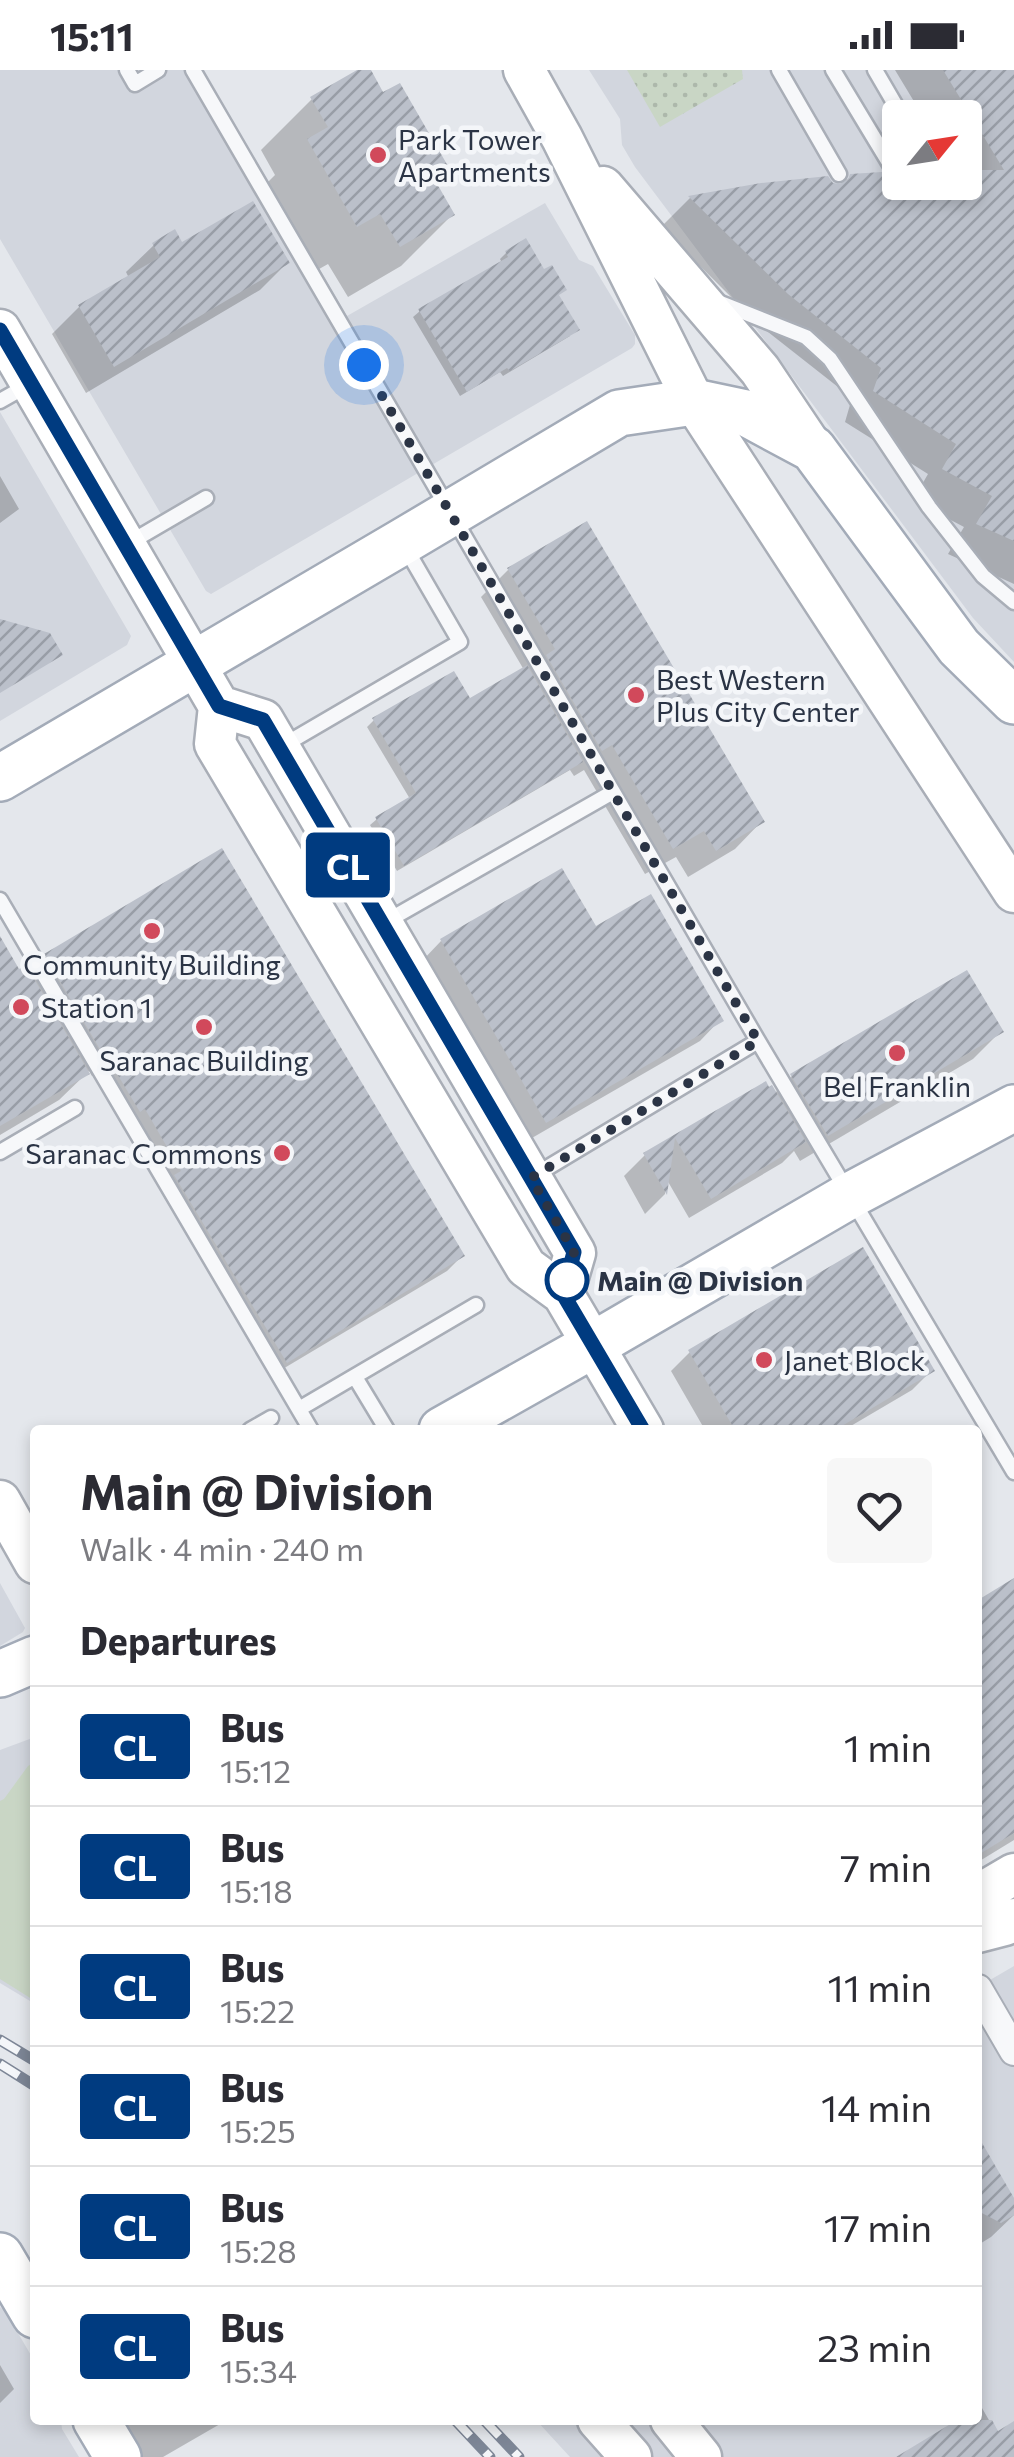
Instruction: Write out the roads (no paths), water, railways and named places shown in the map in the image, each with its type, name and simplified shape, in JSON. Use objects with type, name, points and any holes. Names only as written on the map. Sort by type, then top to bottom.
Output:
[{"type":"main road","points":[[524,70],[694,402],[1014,892]]},
{"type":"main road","points":[[562,138],[760,370],[812,449],[958,647],[1014,701]]},
{"type":"main road","points":[[0,330],[16,392],[125,545],[219,706],[215,744],[526,1267],[563,1294],[640,1425]]},
{"type":"main road","points":[[0,778],[618,413],[694,402],[746,413],[812,449]]},
{"type":"main road","points":[[219,706],[263,720],[531,1178],[574,1252],[563,1294]]},
{"type":"main road","points":[[451,1425],[849,1196],[1014,1108]]},
{"type":"main road","points":[[0,1501],[30,1553]]},
{"type":"main road","points":[[0,1674],[30,1661]]},
{"type":"main road","points":[[982,1895],[1014,1874]]},
{"type":"main road","points":[[982,1931],[1014,1920]]},
{"type":"main road","points":[[0,2258],[30,2308]]},
{"type":"main road","points":[[99,2425],[118,2457]]},
{"type":"main road","points":[[603,2425],[632,2457]]},
{"type":"main road","points":[[674,2425],[701,2457]]},
{"type":"street","points":[[982,1996],[1014,2051]]},
{"type":"lane","points":[[127,70],[134,84],[158,70]]},
{"type":"lane","points":[[192,70],[1014,1472]]},
{"type":"lane","points":[[779,70],[839,174]]},
{"type":"lane","points":[[833,70],[882,151]]},
{"type":"lane","points":[[876,70],[893,100]]},
{"type":"lane","points":[[695,294],[806,337],[830,359],[929,507],[983,576],[1014,602]]},
{"type":"lane","points":[[125,545],[206,498]]},
{"type":"lane","points":[[279,748],[460,642],[402,542]]},
{"type":"lane","points":[[382,924],[612,792]]},
{"type":"lane","points":[[0,900],[308,1425]]},
{"type":"lane","points":[[531,1178],[758,1041]]},
{"type":"lane","points":[[0,1152],[75,1108]]},
{"type":"lane","points":[[299,1409],[476,1305]]},
{"type":"lane","points":[[355,1376],[384,1425]]},
{"type":"lane","points":[[259,1425],[271,1418]]},
{"type":"railway","points":[[0,2040],[30,2058]]},
{"type":"railway","points":[[0,2064],[30,2083]]},
{"type":"railway","points":[[460,2425],[490,2457]]},
{"type":"railway","points":[[489,2425],[519,2457]]},
{"type":"place","name":"Park Tower Apartments","points":[[378,155]]},
{"type":"place","name":"Best Western Plus City Center","points":[[636,695]]},
{"type":"place","name":"Community Building","points":[[152,931]]},
{"type":"place","name":"Station 1","points":[[21,1007]]},
{"type":"place","name":"Saranac Building","points":[[204,1027]]},
{"type":"place","name":"Bel Franklin","points":[[897,1053]]},
{"type":"place","name":"Saranac Commons","points":[[282,1153]]},
{"type":"place","name":"Main @ Division","points":[[567,1280]]},
{"type":"place","name":"Janet Block","points":[[764,1360]]}]
